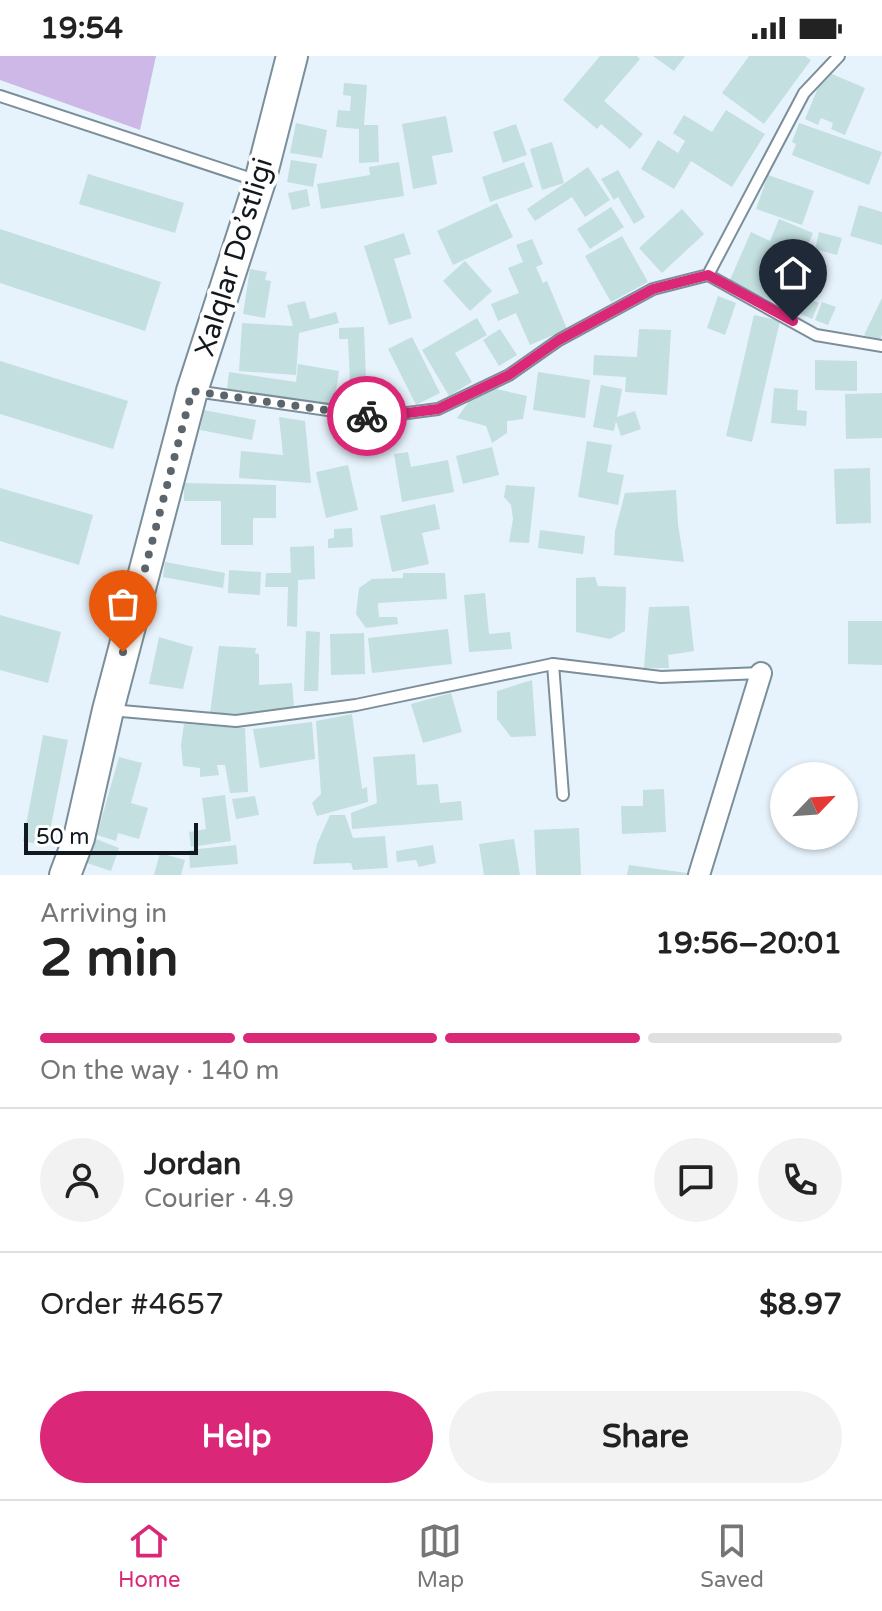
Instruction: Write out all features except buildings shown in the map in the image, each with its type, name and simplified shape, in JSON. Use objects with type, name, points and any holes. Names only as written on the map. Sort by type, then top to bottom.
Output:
[{"type":"main road","name":"Xalqlar Do’stligi","points":[[65,875],[79,838],[108,710],[192,391],[260,181],[292,56]]},
{"type":"street","points":[[699,875],[761,673]]},
{"type":"lane","points":[[708,275],[804,93],[839,56]]},
{"type":"lane","points":[[0,96],[260,181]]},
{"type":"lane","points":[[192,391],[377,417],[438,409],[509,375],[559,340],[653,289],[708,275],[816,335],[882,346]]},
{"type":"lane","points":[[108,710],[236,721],[356,705],[553,664],[661,677],[761,673]]},
{"type":"lane","points":[[553,664],[563,795]]},
{"type":"shaded area","points":[[0,56],[156,56],[140,130],[0,80]]},
{"type":"way so far","points":[[123,652],[192,391],[367,416]]},
{"type":"route","points":[[367,416],[438,409],[509,375],[559,340],[653,289],[708,275],[793,321]]}]
